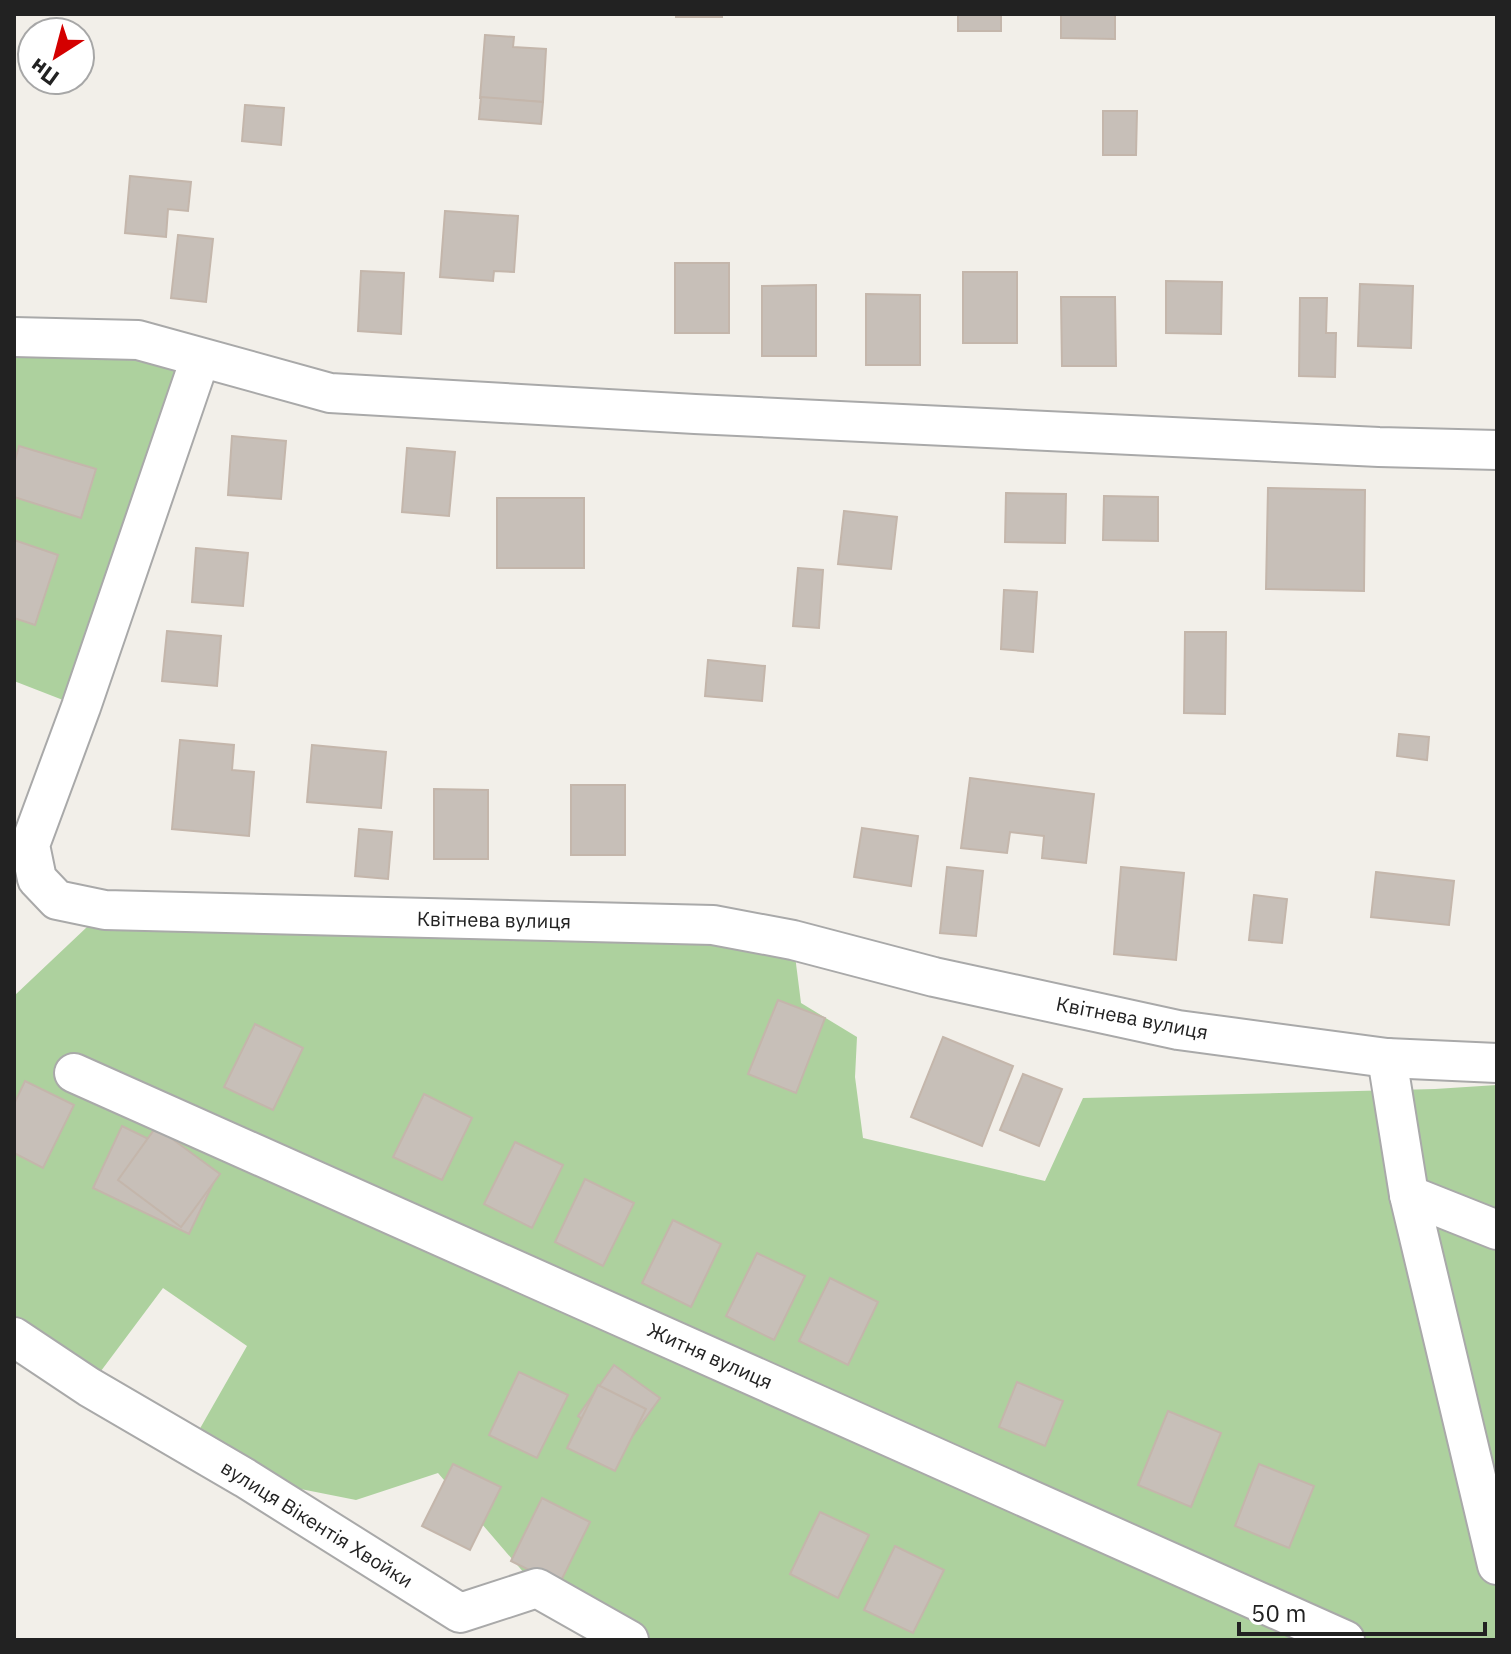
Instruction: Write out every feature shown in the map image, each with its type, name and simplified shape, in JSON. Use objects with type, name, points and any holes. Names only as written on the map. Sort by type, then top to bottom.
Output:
[{"type":"street","points":[[14,337],[138,340],[330,393],[743,417],[1347,446],[1497,450]]},
{"type":"street","name":"Квітнева вулиця","points":[[200,359],[81,707],[30,845],[37,879],[57,900],[105,910],[713,925],[779,937],[934,977],[1178,1030],[1387,1058],[1497,1063]]},
{"type":"street","points":[[1387,1058],[1409,1195],[1497,1565]]},
{"type":"street","name":"Житня вулиця","points":[[74,1073],[1345,1640]]},
{"type":"street","points":[[1409,1195],[1497,1230]]},
{"type":"street","name":"вулиця Вікентія Хвойки","points":[[14,1337],[89,1387],[245,1478],[460,1613],[537,1588],[629,1640]]},
{"type":"green space","points":[[14,337],[200,359],[81,707],[14,681]]},
{"type":"green space","points":[[105,910],[793,940],[801,1003],[857,1037],[855,1077],[863,1138],[1045,1181],[1083,1098],[1497,1085],[1497,1640],[629,1640],[537,1588],[438,1473],[356,1500],[245,1478],[190,1446],[247,1346],[163,1288],[89,1387],[14,1337],[14,996]]},
{"type":"building","points":[[676,14],[722,14],[722,17],[676,17]]},
{"type":"building","points":[[958,14],[1001,14],[1001,31],[958,31]]},
{"type":"building","points":[[1061,14],[1115,14],[1115,39],[1061,38]]},
{"type":"building","points":[[485,35],[514,37],[513,47],[546,49],[543,102],[480,98]]},
{"type":"building","points":[[481,97],[543,102],[541,124],[479,119]]},
{"type":"building","points":[[245,105],[284,108],[281,145],[242,141]]},
{"type":"building","points":[[1103,111],[1137,111],[1136,155],[1103,155]]},
{"type":"building","points":[[130,176],[191,182],[188,211],[168,209],[166,237],[125,233]]},
{"type":"building","points":[[445,211],[518,216],[514,272],[494,271],[493,281],[440,277]]},
{"type":"building","points":[[178,235],[213,239],[206,302],[171,298]]},
{"type":"building","points":[[675,263],[729,263],[729,333],[675,333]]},
{"type":"building","points":[[361,271],[404,273],[401,334],[358,331]]},
{"type":"building","points":[[963,272],[1017,272],[1017,343],[963,343]]},
{"type":"building","points":[[1166,281],[1222,282],[1221,334],[1166,333]]},
{"type":"building","points":[[1360,284],[1413,286],[1411,348],[1358,346]]},
{"type":"building","points":[[816,285],[816,356],[762,356],[762,286]]},
{"type":"building","points":[[866,294],[920,295],[920,365],[866,365]]},
{"type":"building","points":[[1061,297],[1115,297],[1116,366],[1062,366]]},
{"type":"building","points":[[1300,298],[1327,298],[1326,333],[1336,333],[1335,377],[1299,376]]},
{"type":"building","points":[[232,436],[286,441],[281,499],[228,495]]},
{"type":"building","points":[[19,446],[96,469],[81,518],[14,497],[14,464]]},
{"type":"building","points":[[407,448],[455,452],[449,516],[402,512]]},
{"type":"building","points":[[1268,488],[1365,490],[1364,591],[1266,589]]},
{"type":"building","points":[[1006,493],[1066,494],[1065,543],[1005,542]]},
{"type":"building","points":[[1104,496],[1158,497],[1158,541],[1103,540]]},
{"type":"building","points":[[497,498],[584,498],[584,568],[497,568]]},
{"type":"building","points":[[844,511],[897,517],[891,569],[838,564]]},
{"type":"building","points":[[14,540],[58,555],[35,625],[14,618]]},
{"type":"building","points":[[196,548],[248,553],[243,606],[192,602]]},
{"type":"building","points":[[798,568],[823,570],[819,628],[793,626]]},
{"type":"building","points":[[1004,590],[1037,592],[1033,652],[1001,649]]},
{"type":"building","points":[[167,631],[221,636],[217,686],[162,681]]},
{"type":"building","points":[[1185,632],[1226,632],[1225,714],[1184,713]]},
{"type":"building","points":[[708,660],[765,666],[762,701],[705,696]]},
{"type":"building","points":[[1399,734],[1429,737],[1427,760],[1397,756]]},
{"type":"building","points":[[180,740],[234,745],[232,770],[254,772],[249,836],[172,829]]},
{"type":"building","points":[[312,745],[386,752],[381,808],[307,802]]},
{"type":"building","points":[[970,778],[1094,794],[1086,863],[1042,858],[1044,836],[1010,832],[1007,853],[961,848]]},
{"type":"building","points":[[571,785],[625,785],[625,855],[571,855]]},
{"type":"building","points":[[434,789],[488,790],[488,859],[434,859]]},
{"type":"building","points":[[862,828],[918,836],[911,886],[854,877]]},
{"type":"building","points":[[359,829],[392,832],[388,879],[355,876]]},
{"type":"building","points":[[947,867],[983,871],[976,936],[940,933]]},
{"type":"building","points":[[1121,867],[1184,873],[1176,960],[1114,954]]},
{"type":"building","points":[[1376,872],[1454,881],[1449,925],[1371,917]]},
{"type":"building","points":[[1254,895],[1287,899],[1282,943],[1249,940]]},
{"type":"building","points":[[778,1000],[825,1018],[796,1093],[748,1074]]},
{"type":"building","points":[[255,1024],[303,1048],[273,1110],[224,1087]]},
{"type":"building","points":[[943,1037],[1013,1066],[982,1146],[911,1117]]},
{"type":"building","points":[[1023,1074],[1062,1089],[1039,1146],[1000,1130]]},
{"type":"building","points":[[25,1081],[74,1105],[43,1168],[14,1153],[14,1104]]},
{"type":"building","points":[[424,1094],[472,1118],[442,1180],[393,1157]]},
{"type":"building","points":[[122,1126],[218,1173],[189,1234],[93,1188]]},
{"type":"building","points":[[156,1127],[220,1174],[181,1227],[118,1180]]},
{"type":"building","points":[[515,1142],[563,1165],[532,1228],[484,1204]]},
{"type":"building","points":[[585,1179],[634,1203],[603,1266],[555,1242]]},
{"type":"building","points":[[673,1220],[721,1244],[691,1307],[642,1283]]},
{"type":"building","points":[[757,1253],[805,1276],[774,1340],[726,1316]]},
{"type":"building","points":[[830,1278],[878,1302],[848,1365],[799,1341]]},
{"type":"building","points":[[614,1365],[660,1398],[623,1449],[578,1416]]},
{"type":"building","points":[[519,1372],[568,1395],[537,1458],[489,1435]]},
{"type":"building","points":[[1017,1382],[1063,1401],[1045,1446],[999,1427]]},
{"type":"building","points":[[598,1385],[646,1409],[615,1471],[567,1448]]},
{"type":"building","points":[[1168,1411],[1221,1433],[1191,1507],[1138,1485]]},
{"type":"building","points":[[453,1464],[501,1487],[470,1550],[422,1526]]},
{"type":"building","points":[[1259,1464],[1314,1486],[1289,1548],[1235,1526]]},
{"type":"building","points":[[542,1498],[590,1522],[559,1585],[511,1561]]},
{"type":"building","points":[[820,1512],[869,1535],[838,1598],[790,1574]]},
{"type":"building","points":[[895,1546],[944,1570],[913,1633],[864,1610]]}]
